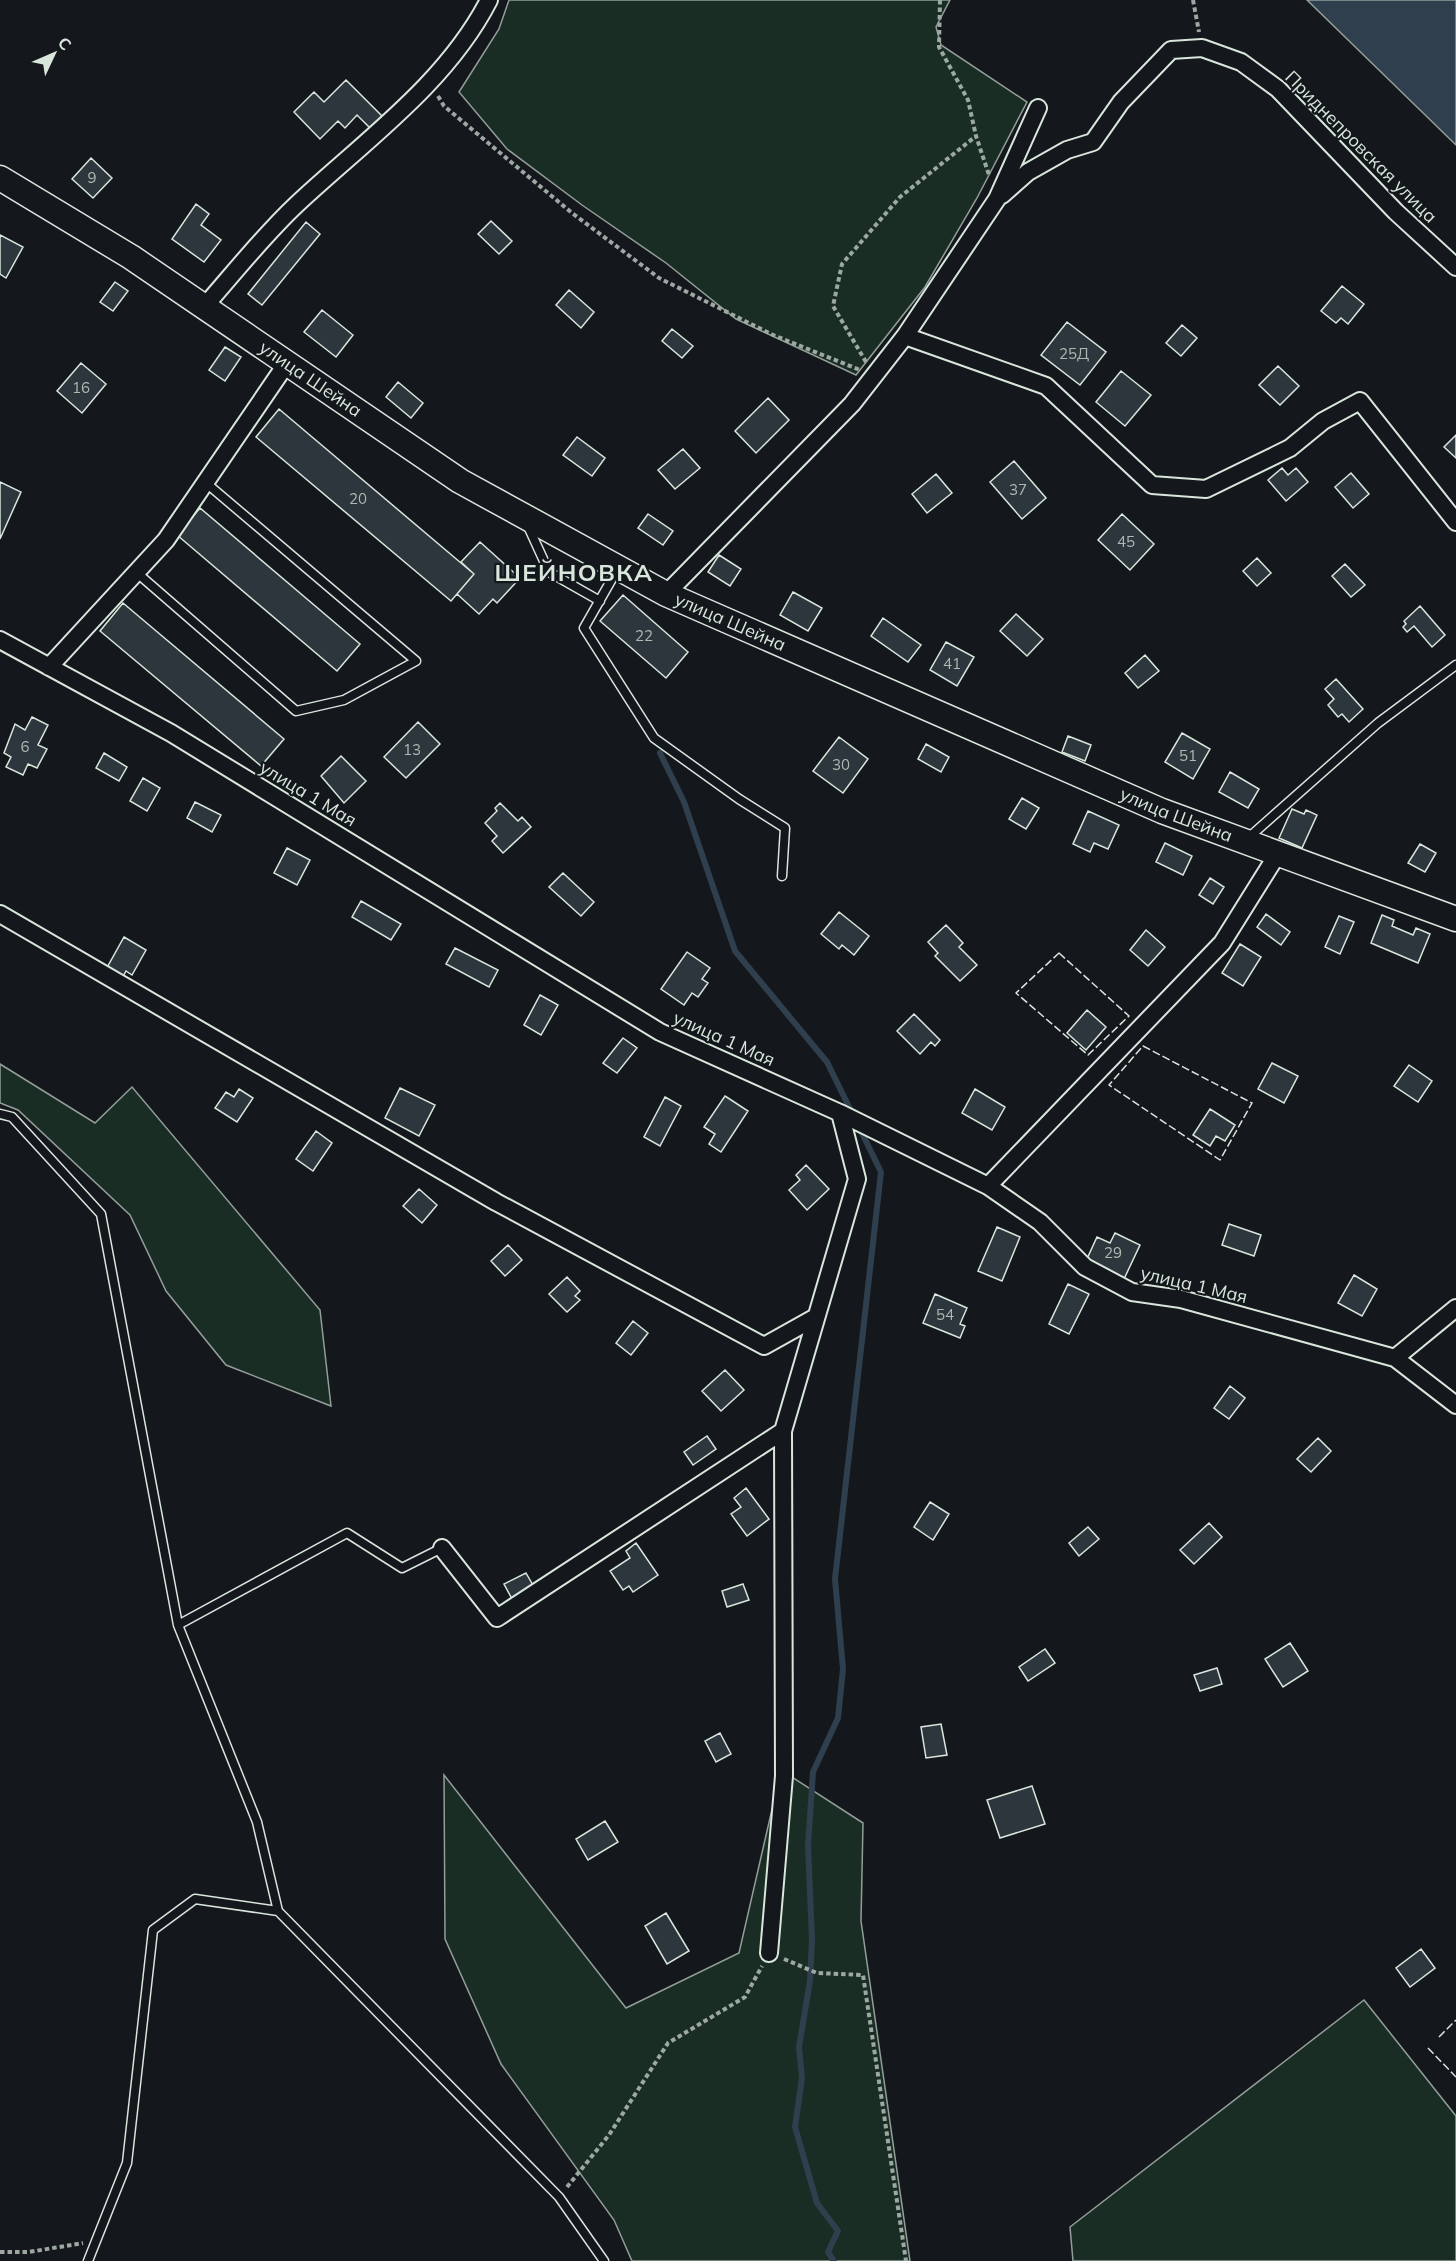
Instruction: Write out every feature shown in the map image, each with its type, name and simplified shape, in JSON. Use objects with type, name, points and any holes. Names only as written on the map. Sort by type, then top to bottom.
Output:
[{"type":"street","points":[[204,307],[293,207],[431,82],[479,19],[489,0]]},
{"type":"street","points":[[997,199],[1028,172],[1067,150],[1094,142],[1121,102],[1171,50],[1202,48]]},
{"type":"street","name":"Приднепровская улица","points":[[1202,48],[1241,62],[1278,89],[1396,212],[1456,267]]},
{"type":"street","points":[[666,594],[852,404],[905,336],[997,199],[1038,108]]},
{"type":"street","name":"улица Шейна","points":[[0,178],[131,258],[460,481],[666,594],[1162,812],[1456,919]]},
{"type":"street","points":[[905,336],[1046,386],[1152,485],[1206,489],[1290,448],[1323,421],[1360,401],[1456,522]]},
{"type":"street","points":[[49,667],[166,540],[287,363]]},
{"type":"street","name":"улица 1 Мая","points":[[0,640],[171,733],[660,1032],[840,1113],[988,1186],[1040,1222],[1085,1267],[1132,1292],[1181,1299],[1395,1358],[1456,1405]]},
{"type":"street","points":[[988,1186],[1222,943],[1277,855]]},
{"type":"street","points":[[0,915],[496,1202],[764,1346],[816,1317]]},
{"type":"street","points":[[769,1953],[784,1776],[783,1431],[857,1179],[840,1113]]},
{"type":"street","points":[[1395,1358],[1456,1308]]},
{"type":"street","points":[[442,1548],[497,1618],[783,1431]]},
{"type":"lane","points":[[136,572],[296,711],[344,700],[416,661],[205,482]]},
{"type":"lane","points":[[523,515],[549,572],[600,601]]},
{"type":"lane","points":[[619,567],[584,628],[654,738],[739,800],[785,828],[782,876]]},
{"type":"lane","points":[[1244,842],[1378,723],[1456,665]]},
{"type":"lane","points":[[0,1114],[12,1117],[101,1214],[178,1625],[258,1822],[278,1911],[559,2197],[604,2261]]},
{"type":"lane","points":[[178,1625],[347,1533],[402,1568],[442,1548]]},
{"type":"lane","points":[[88,2261],[127,2163],[153,1930],[195,1899],[278,1911]]},
{"type":"path","points":[[940,0],[939,47],[968,100],[976,136],[997,199]]},
{"type":"path","points":[[1192,0],[1202,48]]},
{"type":"path","points":[[431,82],[444,106],[572,213],[659,278],[773,336],[874,375]]},
{"type":"path","points":[[874,375],[833,306],[842,264],[900,197],[976,136]]},
{"type":"path","points":[[559,2197],[609,2135],[668,2043],[745,1997],[769,1953],[817,1972],[863,1975],[906,2261]]},
{"type":"path","points":[[0,2252],[29,2252],[96,2241]]},
{"type":"green space","points":[[509,0],[950,0],[936,27],[941,45],[1027,102],[977,198],[925,287],[856,375],[736,319],[666,263],[582,205],[507,149],[459,92],[499,29]]},
{"type":"green space","points":[[0,1064],[95,1123],[132,1087],[320,1310],[331,1406],[226,1365],[166,1291],[130,1215],[18,1110],[0,1103]]},
{"type":"green space","points":[[781,1770],[863,1823],[861,1921],[910,2261],[632,2261],[614,2220],[501,2064],[445,1939],[444,1775],[626,2008],[739,1953]]},
{"type":"green space","points":[[1364,2000],[1456,2116],[1456,2261],[1073,2261],[1070,2227]]},
{"type":"water","points":[[1307,0],[1456,0],[1456,145]]},
{"type":"building","points":[[346,80],[382,116],[370,128],[357,115],[345,128],[338,121],[320,139],[294,112],[314,92],[324,102]]},
{"type":"building","points":[[91,158],[112,178],[93,198],[72,179]]},
{"type":"building","points":[[196,204],[209,214],[201,225],[221,240],[204,262],[172,239]]},
{"type":"building","points":[[491,221],[512,241],[499,254],[478,234]]},
{"type":"building","points":[[306,222],[320,234],[262,305],[248,294]]},
{"type":"building","points":[[0,235],[23,247],[6,278],[0,274]]},
{"type":"building","points":[[115,282],[128,291],[113,311],[100,302]]},
{"type":"building","points":[[1342,286],[1364,304],[1348,324],[1341,318],[1336,323],[1321,311]]},
{"type":"building","points":[[569,290],[594,312],[581,328],[556,305]]},
{"type":"building","points":[[322,310],[353,335],[336,357],[304,332]]},
{"type":"building","points":[[1067,322],[1106,352],[1080,385],[1041,355]]},
{"type":"building","points":[[1182,325],[1197,338],[1181,356],[1166,343]]},
{"type":"building","points":[[672,329],[693,346],[682,358],[662,341]]},
{"type":"building","points":[[225,347],[241,357],[225,381],[209,370]]},
{"type":"building","points":[[81,363],[106,384],[82,413],[57,391]]},
{"type":"building","points":[[1278,366],[1299,386],[1280,405],[1259,385]]},
{"type":"building","points":[[1121,371],[1151,395],[1125,426],[1096,402]]},
{"type":"building","points":[[398,382],[423,403],[411,418],[386,397]]},
{"type":"building","points":[[768,398],[789,420],[756,453],[735,431]]},
{"type":"building","points":[[279,409],[474,574],[451,601],[256,437]]},
{"type":"building","points":[[1456,435],[1456,458],[1444,447]]},
{"type":"building","points":[[577,437],[605,458],[592,476],[563,455]]},
{"type":"building","points":[[683,449],[700,468],[675,489],[658,470]]},
{"type":"building","points":[[1014,461],[1046,498],[1022,519],[990,482]]},
{"type":"building","points":[[1282,468],[1288,475],[1296,468],[1308,482],[1286,501],[1268,480]]},
{"type":"building","points":[[1351,473],[1369,494],[1353,508],[1335,487]]},
{"type":"building","points":[[936,474],[952,493],[927,513],[912,494]]},
{"type":"building","points":[[0,482],[21,492],[0,539]]},
{"type":"building","points":[[200,508],[360,644],[337,671],[177,535]]},
{"type":"building","points":[[648,514],[673,531],[663,545],[638,528]]},
{"type":"building","points":[[1122,514],[1154,544],[1130,570],[1098,540]]},
{"type":"building","points":[[480,542],[520,578],[497,603],[493,599],[479,614],[457,594],[474,574],[461,562]]},
{"type":"building","points":[[719,555],[741,569],[730,586],[708,572]]},
{"type":"building","points":[[1257,558],[1271,573],[1257,586],[1243,571]]},
{"type":"building","points":[[1345,564],[1365,585],[1351,597],[1332,576]]},
{"type":"building","points":[[793,592],[822,608],[808,631],[780,615]]},
{"type":"building","points":[[623,595],[688,652],[666,678],[600,621]]},
{"type":"building","points":[[123,603],[284,739],[261,766],[100,631]]},
{"type":"building","points":[[1420,606],[1445,635],[1432,647],[1414,626],[1407,632],[1403,627],[1406,624],[1404,621]]},
{"type":"building","points":[[1016,614],[1043,639],[1027,656],[1000,631]]},
{"type":"building","points":[[883,618],[921,645],[908,662],[871,636]]},
{"type":"building","points":[[946,642],[974,657],[957,686],[930,670]]},
{"type":"building","points":[[1145,655],[1159,671],[1138,688],[1125,673]]},
{"type":"building","points":[[1336,679],[1363,709],[1349,722],[1342,714],[1338,717],[1328,705],[1334,699],[1325,689]]},
{"type":"building","points":[[32,717],[48,725],[38,745],[47,749],[37,768],[28,764],[23,775],[6,767],[11,757],[4,753],[15,724],[25,730]]},
{"type":"building","points":[[418,722],[440,744],[406,778],[384,757]]},
{"type":"building","points":[[1182,733],[1210,749],[1193,779],[1165,762]]},
{"type":"building","points":[[1068,736],[1091,745],[1085,761],[1062,752]]},
{"type":"building","points":[[839,737],[868,759],[843,793],[813,771]]},
{"type":"building","points":[[926,744],[949,757],[941,772],[918,759]]},
{"type":"building","points":[[104,753],[127,767],[119,781],[96,768]]},
{"type":"building","points":[[341,756],[366,781],[344,803],[321,776]]},
{"type":"building","points":[[1230,772],[1259,789],[1248,808],[1219,792]]},
{"type":"building","points":[[143,778],[160,788],[147,811],[130,801]]},
{"type":"building","points":[[1022,798],[1039,808],[1026,829],[1009,819]]},
{"type":"building","points":[[195,802],[221,815],[212,832],[187,818]]},
{"type":"building","points":[[500,803],[518,821],[522,817],[531,827],[503,853],[492,841],[497,836],[485,823],[497,811],[495,808]]},
{"type":"building","points":[[1292,809],[1304,814],[1306,810],[1317,815],[1302,848],[1279,838]]},
{"type":"building","points":[[1088,811],[1119,825],[1108,849],[1094,843],[1090,852],[1073,844]]},
{"type":"building","points":[[1165,843],[1192,856],[1183,875],[1156,862]]},
{"type":"building","points":[[1420,844],[1436,853],[1425,872],[1408,863]]},
{"type":"building","points":[[287,848],[310,860],[297,885],[274,873]]},
{"type":"building","points":[[563,873],[594,902],[581,916],[549,887]]},
{"type":"building","points":[[1210,878],[1224,887],[1213,904],[1199,895]]},
{"type":"building","points":[[361,901],[401,924],[391,940],[352,917]]},
{"type":"building","points":[[839,912],[869,936],[854,955],[842,945],[839,949],[821,934]]},
{"type":"building","points":[[1266,914],[1290,932],[1281,945],[1257,927]]},
{"type":"building","points":[[1382,915],[1394,920],[1392,926],[1413,935],[1416,928],[1430,934],[1418,963],[1371,943]]},
{"type":"building","points":[[1339,916],[1354,922],[1340,954],[1325,947]]},
{"type":"building","points":[[946,925],[963,943],[959,947],[977,965],[960,981],[935,956],[938,953],[928,942]]},
{"type":"building","points":[[1146,930],[1165,947],[1148,966],[1130,950]]},
{"type":"building","points":[[124,937],[146,950],[132,975],[126,971],[120,982],[104,973]]},
{"type":"building","points":[[1240,944],[1261,957],[1243,986],[1222,973]]},
{"type":"building","points":[[455,948],[498,970],[489,987],[446,964]]},
{"type":"building","points":[[687,952],[710,968],[702,979],[708,983],[698,997],[692,993],[684,1005],[661,989]]},
{"type":"building","points":[[540,995],[558,1005],[541,1035],[524,1025]]},
{"type":"building","points":[[1087,1010],[1106,1027],[1086,1050],[1067,1033]]},
{"type":"building","points":[[914,1014],[940,1040],[935,1046],[931,1042],[920,1054],[897,1031]]},
{"type":"building","points":[[623,1038],[637,1048],[617,1073],[603,1063]]},
{"type":"building","points":[[1272,1063],[1298,1076],[1284,1103],[1258,1089]]},
{"type":"building","points":[[1409,1065],[1432,1081],[1418,1102],[1394,1086]]},
{"type":"building","points":[[400,1088],[435,1105],[419,1136],[385,1118]]},
{"type":"building","points":[[239,1089],[253,1098],[237,1122],[215,1108],[226,1092],[234,1097]]},
{"type":"building","points":[[975,1089],[1005,1107],[992,1130],[962,1113]]},
{"type":"building","points":[[725,1096],[748,1111],[721,1152],[709,1144],[715,1134],[704,1127]]},
{"type":"building","points":[[665,1097],[681,1106],[660,1146],[644,1137]]},
{"type":"building","points":[[1210,1109],[1235,1125],[1225,1141],[1216,1136],[1210,1146],[1193,1135]]},
{"type":"building","points":[[316,1131],[332,1143],[313,1171],[296,1159]]},
{"type":"building","points":[[806,1165],[829,1189],[807,1210],[789,1190],[800,1180],[796,1175]]},
{"type":"building","points":[[419,1189],[437,1205],[422,1223],[403,1206]]},
{"type":"building","points":[[1229,1224],[1261,1235],[1254,1256],[1222,1245]]},
{"type":"building","points":[[997,1227],[1020,1237],[1002,1281],[978,1271]]},
{"type":"building","points":[[1115,1233],[1140,1245],[1124,1279],[1086,1261],[1097,1237],[1110,1243]]},
{"type":"building","points":[[508,1245],[522,1260],[505,1276],[491,1261]]},
{"type":"building","points":[[1354,1275],[1377,1289],[1362,1316],[1338,1303]]},
{"type":"building","points":[[567,1277],[580,1291],[575,1296],[580,1300],[567,1312],[549,1294]]},
{"type":"building","points":[[1068,1284],[1089,1294],[1069,1334],[1049,1324]]},
{"type":"building","points":[[935,1294],[967,1308],[960,1324],[965,1326],[960,1338],[923,1323]]},
{"type":"building","points":[[633,1321],[648,1333],[631,1355],[616,1343]]},
{"type":"building","points":[[725,1370],[744,1390],[721,1411],[702,1391]]},
{"type":"building","points":[[1230,1386],[1245,1398],[1229,1419],[1214,1408]]},
{"type":"building","points":[[707,1436],[716,1449],[693,1465],[684,1452]]},
{"type":"building","points":[[1318,1438],[1331,1451],[1311,1472],[1297,1459]]},
{"type":"building","points":[[746,1488],[769,1519],[747,1536],[731,1514],[741,1507],[734,1498]]},
{"type":"building","points":[[930,1502],[949,1514],[933,1540],[914,1527]]},
{"type":"building","points":[[1209,1523],[1222,1537],[1194,1564],[1180,1550]]},
{"type":"building","points":[[1088,1527],[1099,1539],[1079,1556],[1069,1543]]},
{"type":"building","points":[[636,1543],[658,1575],[633,1592],[629,1586],[623,1590],[610,1571],[630,1558],[626,1551]]},
{"type":"building","points":[[526,1573],[534,1587],[512,1599],[504,1584]]},
{"type":"building","points":[[743,1584],[749,1600],[727,1607],[722,1591]]},
{"type":"building","points":[[1290,1643],[1308,1671],[1283,1687],[1265,1659]]},
{"type":"building","points":[[1045,1649],[1055,1663],[1028,1681],[1019,1667]]},
{"type":"building","points":[[1217,1668],[1222,1684],[1200,1691],[1194,1675]]},
{"type":"building","points":[[941,1724],[947,1755],[926,1758],[921,1727]]},
{"type":"building","points":[[720,1733],[731,1754],[716,1762],[705,1741]]},
{"type":"building","points":[[1032,1786],[1045,1824],[1000,1838],[987,1800]]},
{"type":"building","points":[[605,1821],[618,1842],[588,1860],[576,1839]]},
{"type":"building","points":[[666,1913],[689,1951],[667,1964],[645,1926]]},
{"type":"building","points":[[1421,1949],[1435,1968],[1410,1987],[1396,1968]]},
{"type":"waterway","points":[[660,753],[684,802],[735,951],[827,1062],[853,1115]]},
{"type":"waterway","points":[[834,2261],[828,2252],[838,2231],[817,2203],[795,2127],[802,2078],[799,2047],[810,1981],[812,1939],[808,1846],[813,1772],[838,1718],[843,1669],[835,1579],[881,1172],[859,1127]]},
{"type":"fence","points":[[1059,953],[1129,1016],[1088,1055],[1016,993],[1059,953]]},
{"type":"fence","points":[[1143,1046],[1252,1103],[1220,1160],[1109,1085],[1143,1046]]},
{"type":"fence","points":[[1439,2037],[1456,2020]]},
{"type":"fence","points":[[1428,2048],[1456,2077]]},
{"type":"district","name":"ШЕЙНОВКА","points":[[574,573]]}]
